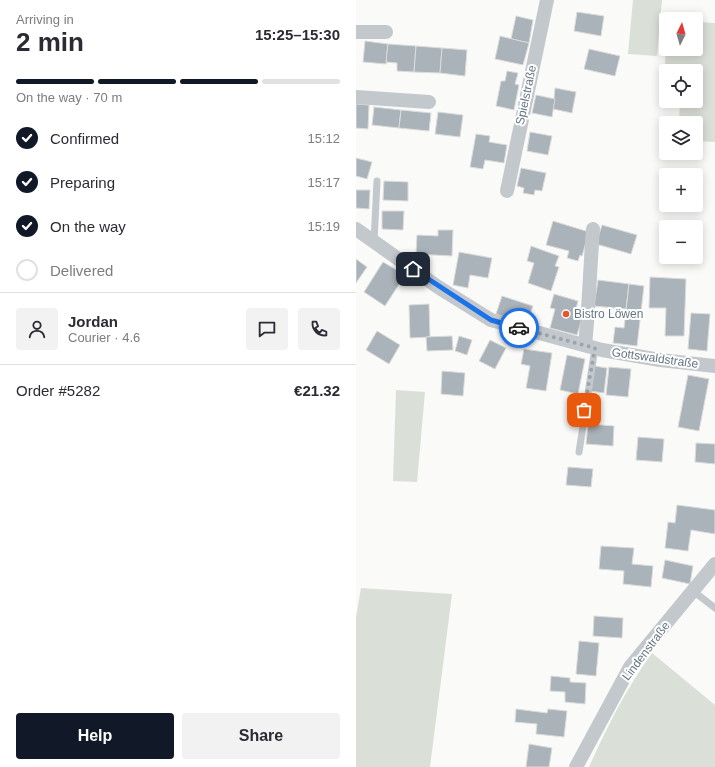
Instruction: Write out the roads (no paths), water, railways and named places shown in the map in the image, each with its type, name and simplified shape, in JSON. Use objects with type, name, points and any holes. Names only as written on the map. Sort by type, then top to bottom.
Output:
[{"type":"street","name":"Spielstraße","points":[[507,191],[547,0]]},
{"type":"street","points":[[356,32],[386,32]]},
{"type":"street","points":[[356,97],[429,102]]},
{"type":"street","name":"Gottswaldstraße","points":[[356,229],[438,287],[491,320],[590,347],[660,360],[715,366]]},
{"type":"street","name":"Gottswaldstraße","points":[[590,347],[589,274],[593,229]]},
{"type":"street","name":"Lindenstraße","points":[[576,767],[630,667],[715,564]]},
{"type":"lane","points":[[374,242],[377,181]]},
{"type":"lane","name":"Gottswaldstraße","points":[[579,452],[590,347]]},
{"type":"lane","points":[[693,591],[715,608]]},
{"type":"place","name":"Bistro Löwen","points":[[566,314]]}]
